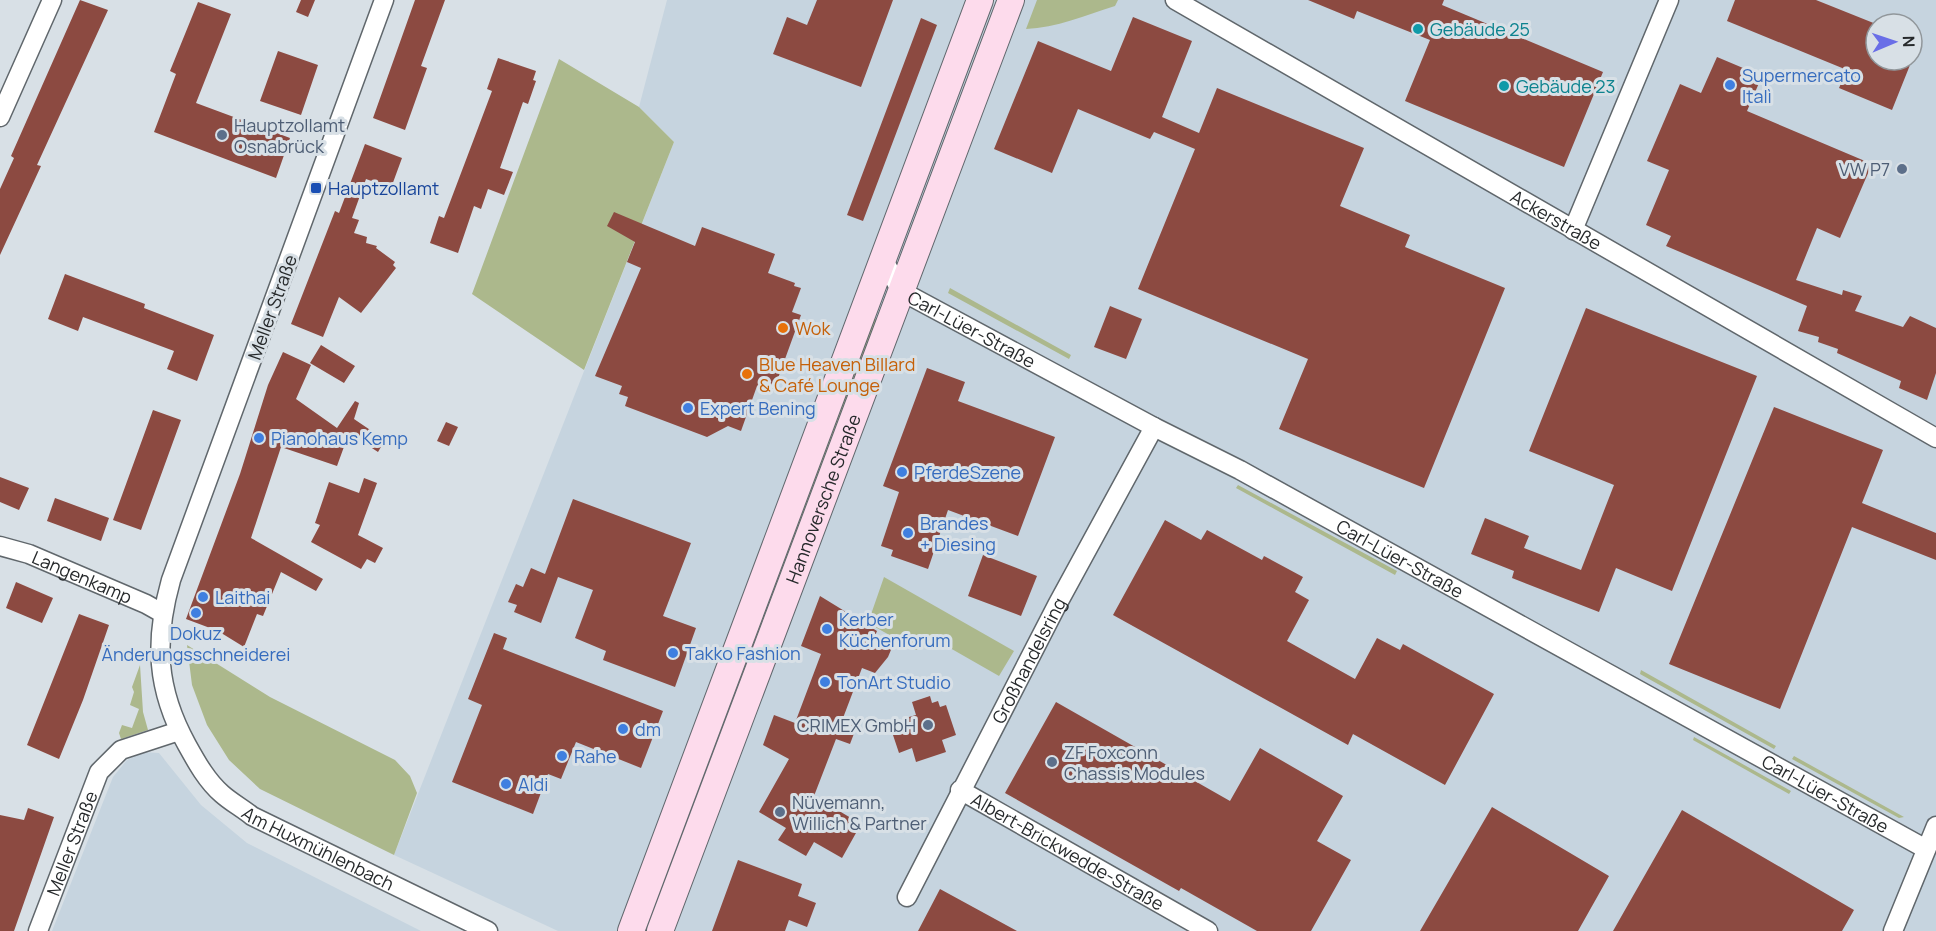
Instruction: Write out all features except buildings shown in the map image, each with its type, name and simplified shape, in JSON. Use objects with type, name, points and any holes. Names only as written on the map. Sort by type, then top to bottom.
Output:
[{"type":"main road","name":"Hannoversche Straße","points":[[631,931],[980,0]]},
{"type":"main road","name":"Hannoversche Straße","points":[[660,931],[1011,0]]},
{"type":"street","points":[[0,117],[52,0]]},
{"type":"street","name":"Meller Straße","points":[[162,613],[171,580],[384,0]]},
{"type":"street","name":"Ackerstraße","points":[[1175,0],[1936,438]]},
{"type":"street","points":[[1573,230],[1669,0]]},
{"type":"street","name":"Carl-Lüer-Straße","points":[[883,259],[901,291],[1285,495],[1926,849]]},
{"type":"street","name":"Großhandelsring","points":[[907,897],[960,790],[1154,427]]},
{"type":"street","name":"Langenkamp","points":[[0,546],[29,554],[162,613]]},
{"type":"street","name":"Am Huxmühlenbach","points":[[162,613],[160,654],[163,686],[179,731],[199,768],[221,793],[252,816],[488,931]]},
{"type":"street","name":"Meller Straße","points":[[38,931],[99,772],[110,758],[136,744],[166,738],[179,731]]},
{"type":"street","name":"Albert-Brickwedde-Straße","points":[[960,790],[1208,931]]},
{"type":"street","points":[[1893,931],[1936,826]]},
{"type":"shaded area","points":[[667,0],[1936,0],[1936,931],[558,931],[394,855],[674,142],[639,107]]},
{"type":"shaded area","points":[[143,752],[159,753],[201,805],[247,843],[421,931],[52,931],[113,777],[127,760]]},
{"type":"green space","points":[[1037,0],[1118,0],[1115,6],[1071,20],[1026,29]]},
{"type":"green space","points":[[559,59],[639,107],[674,142],[584,370],[472,294]]},
{"type":"green space","points":[[950,288],[1071,355],[1069,359],[948,293]]},
{"type":"green space","points":[[869,316],[881,321],[650,931],[645,931],[712,754],[723,702]]},
{"type":"green space","points":[[1238,485],[1397,571],[1395,575],[1236,488]]},
{"type":"green space","points":[[884,577],[1014,651],[999,676],[936,640],[916,650],[868,623]]},
{"type":"green space","points":[[187,645],[270,697],[395,760],[410,776],[417,793],[394,855],[260,789],[229,760],[207,725],[192,685]]},
{"type":"green space","points":[[140,665],[143,712],[148,730],[121,739],[119,733],[122,725],[132,728],[139,709],[130,705],[134,692],[132,687]]},
{"type":"green space","points":[[1641,670],[1776,746],[1774,749],[1640,674]]},
{"type":"green space","points":[[1694,737],[1791,791],[1789,794],[1693,740]]},
{"type":"green space","points":[[1794,756],[1904,817],[1899,818],[1792,759]]},
{"type":"place","name":"Gebäude 25","points":[[1418,29]]},
{"type":"place","name":"Supermercato Italì","points":[[1730,85]]},
{"type":"place","name":"Gebäude 23","points":[[1504,86]]},
{"type":"place","name":"Hauptzollamt Osnabrück","points":[[222,135]]},
{"type":"place","name":"VW P7","points":[[1902,169]]},
{"type":"place","name":"Hauptzollamt","points":[[316,188]]},
{"type":"place","name":"Wok","points":[[783,328]]},
{"type":"place","name":"Blue Heaven Billard & Café Lounge","points":[[747,374]]},
{"type":"place","name":"Expert Bening","points":[[688,408]]},
{"type":"place","name":"Pianohaus Kemp","points":[[259,438]]},
{"type":"place","name":"PferdeSzene","points":[[902,472]]},
{"type":"place","name":"Brandes + Diesing","points":[[908,533]]},
{"type":"place","name":"Laithai","points":[[203,597]]},
{"type":"place","name":"Dokuz Änderungsschneiderei","points":[[196,613]]},
{"type":"place","name":"Kerber Küchenforum","points":[[827,629]]},
{"type":"place","name":"Takko Fashion","points":[[673,653]]},
{"type":"place","name":"TonArt Studio","points":[[825,682]]},
{"type":"place","name":"CRIMEX GmbH","points":[[928,725]]},
{"type":"place","name":"dm","points":[[623,729]]},
{"type":"place","name":"Rahe","points":[[562,756]]},
{"type":"place","name":"ZF Foxconn Chassis Modules","points":[[1052,762]]},
{"type":"place","name":"Aldi","points":[[506,784]]},
{"type":"place","name":"Nüvemann, Willich & Partner","points":[[780,812]]}]
